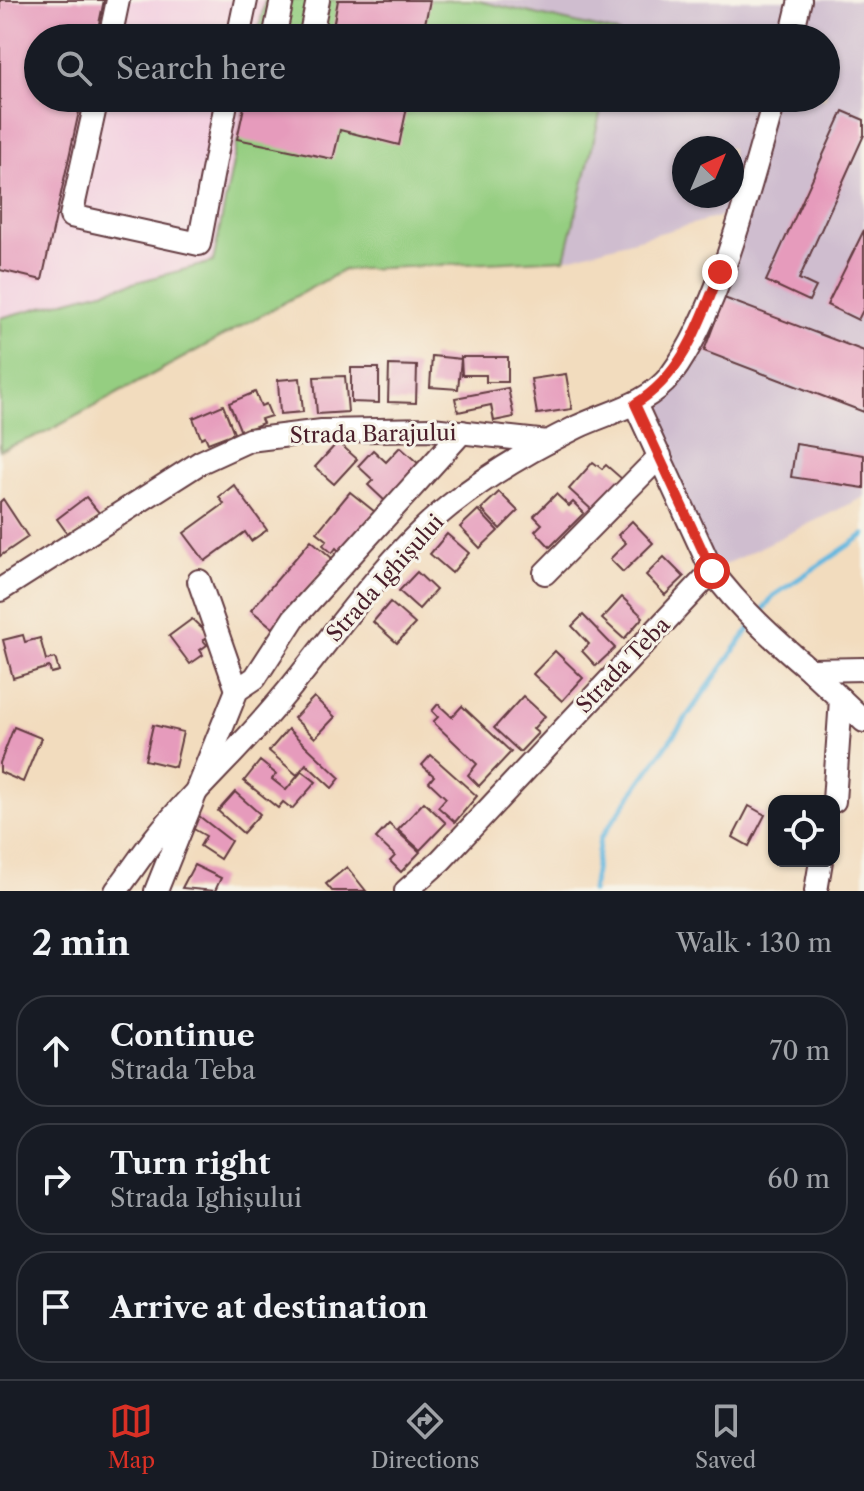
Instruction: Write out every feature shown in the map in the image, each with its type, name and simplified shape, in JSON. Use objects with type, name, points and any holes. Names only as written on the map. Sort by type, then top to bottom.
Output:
[{"type":"street","points":[[113,24],[118,0]]},
{"type":"street","points":[[241,24],[246,0]]},
{"type":"street","points":[[277,24],[282,0]]},
{"type":"street","points":[[313,24],[318,0]]},
{"type":"street","points":[[794,24],[800,0]]},
{"type":"street","points":[[94,112],[71,216],[199,244],[224,112]]},
{"type":"street","name":"Strada Ighișului","points":[[116,891],[159,832],[280,701],[385,572],[447,507],[548,442],[635,404],[657,391],[694,338],[744,202],[771,112]]},
{"type":"street","points":[[635,404],[717,578],[777,642],[864,721]]},
{"type":"street","name":"Strada Barajului","points":[[0,590],[201,462],[249,440],[322,431],[462,432],[548,442]]},
{"type":"street","points":[[156,891],[237,690],[255,678],[294,618],[462,432]]},
{"type":"street","points":[[545,573],[660,456]]},
{"type":"street","name":"Strada Teba","points":[[406,891],[441,860],[717,578]]},
{"type":"street","points":[[199,581],[237,690]]},
{"type":"street","points":[[810,670],[864,669]]},
{"type":"street","points":[[834,795],[841,699]]},
{"type":"street","points":[[816,891],[820,867]]},
{"type":"shaded area","points":[[0,0],[265,0],[260,24],[24,24],[24,112],[243,112],[213,262],[0,318]]},
{"type":"shaded area","points":[[474,0],[864,0],[864,497],[712,571],[635,404],[671,374],[740,211],[565,259],[601,112],[840,112],[840,24],[579,24]]},
{"type":"green space","points":[[265,0],[474,0],[579,24],[260,24]]},
{"type":"green space","points":[[243,112],[601,112],[565,259],[344,270],[47,432],[0,450],[0,318],[213,262]]},
{"type":"building","points":[[0,0],[104,0],[99,24],[24,24],[24,112],[79,112],[42,280],[0,270]]},
{"type":"building","points":[[338,0],[430,0],[425,24],[334,24]]},
{"type":"building","points":[[843,111],[864,120],[864,135],[799,279],[816,287],[809,301],[766,281]]},
{"type":"building","points":[[243,112],[406,112],[399,145],[340,130],[333,159],[237,139]]},
{"type":"building","points":[[864,230],[864,308],[858,320],[827,305]]},
{"type":"building","points":[[724,298],[864,351],[864,412],[704,351]]},
{"type":"building","points":[[432,356],[461,359],[458,389],[430,387]]},
{"type":"building","points":[[461,357],[508,357],[508,382],[486,382],[486,375],[462,375]]},
{"type":"building","points":[[389,365],[417,366],[416,403],[388,402]]},
{"type":"building","points":[[351,368],[379,368],[379,403],[351,402]]},
{"type":"building","points":[[566,374],[572,409],[537,414],[531,379]]},
{"type":"building","points":[[345,376],[348,412],[317,414],[314,377]]},
{"type":"building","points":[[300,378],[303,412],[280,414],[278,380]]},
{"type":"building","points":[[508,388],[514,417],[494,421],[491,405],[458,412],[455,398]]},
{"type":"building","points":[[255,392],[261,406],[266,404],[271,416],[261,419],[263,423],[241,432],[229,403]]},
{"type":"building","points":[[223,405],[234,433],[208,443],[205,436],[201,438],[193,418]]},
{"type":"building","points":[[338,442],[357,459],[334,484],[315,467]]},
{"type":"building","points":[[796,444],[864,455],[864,488],[791,477]]},
{"type":"building","points":[[400,447],[420,465],[385,501],[368,485],[373,480],[358,466],[373,450],[386,462]]},
{"type":"building","points":[[593,462],[602,469],[606,465],[622,479],[593,511],[569,489]]},
{"type":"building","points":[[234,485],[267,530],[251,541],[245,532],[205,561],[184,533],[224,504],[219,497]]},
{"type":"building","points":[[350,492],[375,512],[341,553],[336,548],[332,553],[323,545],[327,540],[317,532]]},
{"type":"building","points":[[499,492],[518,511],[500,529],[481,509]]},
{"type":"building","points":[[556,494],[569,506],[573,502],[584,513],[550,547],[535,531],[542,524],[534,516]]},
{"type":"building","points":[[86,497],[101,515],[70,537],[57,519]]},
{"type":"building","points":[[3,499],[28,537],[0,556],[0,502]]},
{"type":"building","points":[[478,510],[498,531],[480,548],[460,527]]},
{"type":"building","points":[[632,521],[653,543],[623,572],[610,559],[626,543],[618,535]]},
{"type":"building","points":[[447,534],[469,553],[452,573],[430,554]]},
{"type":"building","points":[[311,540],[333,559],[273,628],[251,610]]},
{"type":"building","points":[[664,557],[684,577],[665,595],[646,575]]},
{"type":"building","points":[[417,572],[436,590],[419,609],[399,591]]},
{"type":"building","points":[[622,597],[643,617],[624,639],[602,619]]},
{"type":"building","points":[[390,602],[415,624],[397,643],[373,622]]},
{"type":"building","points":[[583,615],[615,648],[596,666],[582,651],[589,644],[572,626]]},
{"type":"building","points":[[192,619],[210,636],[203,640],[207,645],[200,650],[203,655],[190,664],[169,636]]},
{"type":"building","points":[[23,635],[25,642],[40,638],[46,660],[55,658],[59,671],[51,673],[49,667],[13,678],[3,640]]},
{"type":"building","points":[[555,651],[583,678],[562,701],[533,674]]},
{"type":"building","points":[[523,696],[545,716],[533,729],[538,733],[520,752],[494,728]]},
{"type":"building","points":[[314,697],[335,717],[315,738],[294,718]]},
{"type":"building","points":[[438,704],[452,717],[462,706],[511,752],[479,786],[468,775],[477,764],[433,722],[438,717],[432,711]]},
{"type":"building","points":[[153,725],[183,732],[175,767],[145,760]]},
{"type":"building","points":[[14,727],[41,738],[23,782],[0,772],[0,763]]},
{"type":"building","points":[[288,729],[340,778],[332,788],[306,764],[297,775],[269,751]]},
{"type":"building","points":[[431,755],[477,796],[455,822],[438,807],[446,798],[429,782],[434,776],[422,765]]},
{"type":"building","points":[[260,761],[276,774],[272,779],[286,790],[302,771],[316,782],[292,809],[283,802],[278,808],[244,781]]},
{"type":"building","points":[[235,792],[260,814],[243,833],[218,811]]},
{"type":"building","points":[[424,802],[446,823],[420,850],[398,830]]},
{"type":"building","points":[[749,806],[765,815],[749,846],[733,837]]},
{"type":"building","points":[[199,816],[231,841],[220,859],[200,846],[206,836],[192,828]]},
{"type":"building","points":[[389,824],[420,852],[401,872],[390,861],[395,856],[376,838]]},
{"type":"building","points":[[194,865],[221,878],[215,891],[182,888]]},
{"type":"building","points":[[347,867],[366,891],[332,891],[326,884]]},
{"type":"waterway","points":[[760,614],[773,596],[864,535]]},
{"type":"waterway","points":[[592,891],[600,839],[752,625]]},
{"type":"route","points":[[712,571],[635,404],[657,391],[684,355],[694,338],[720,272]]}]
